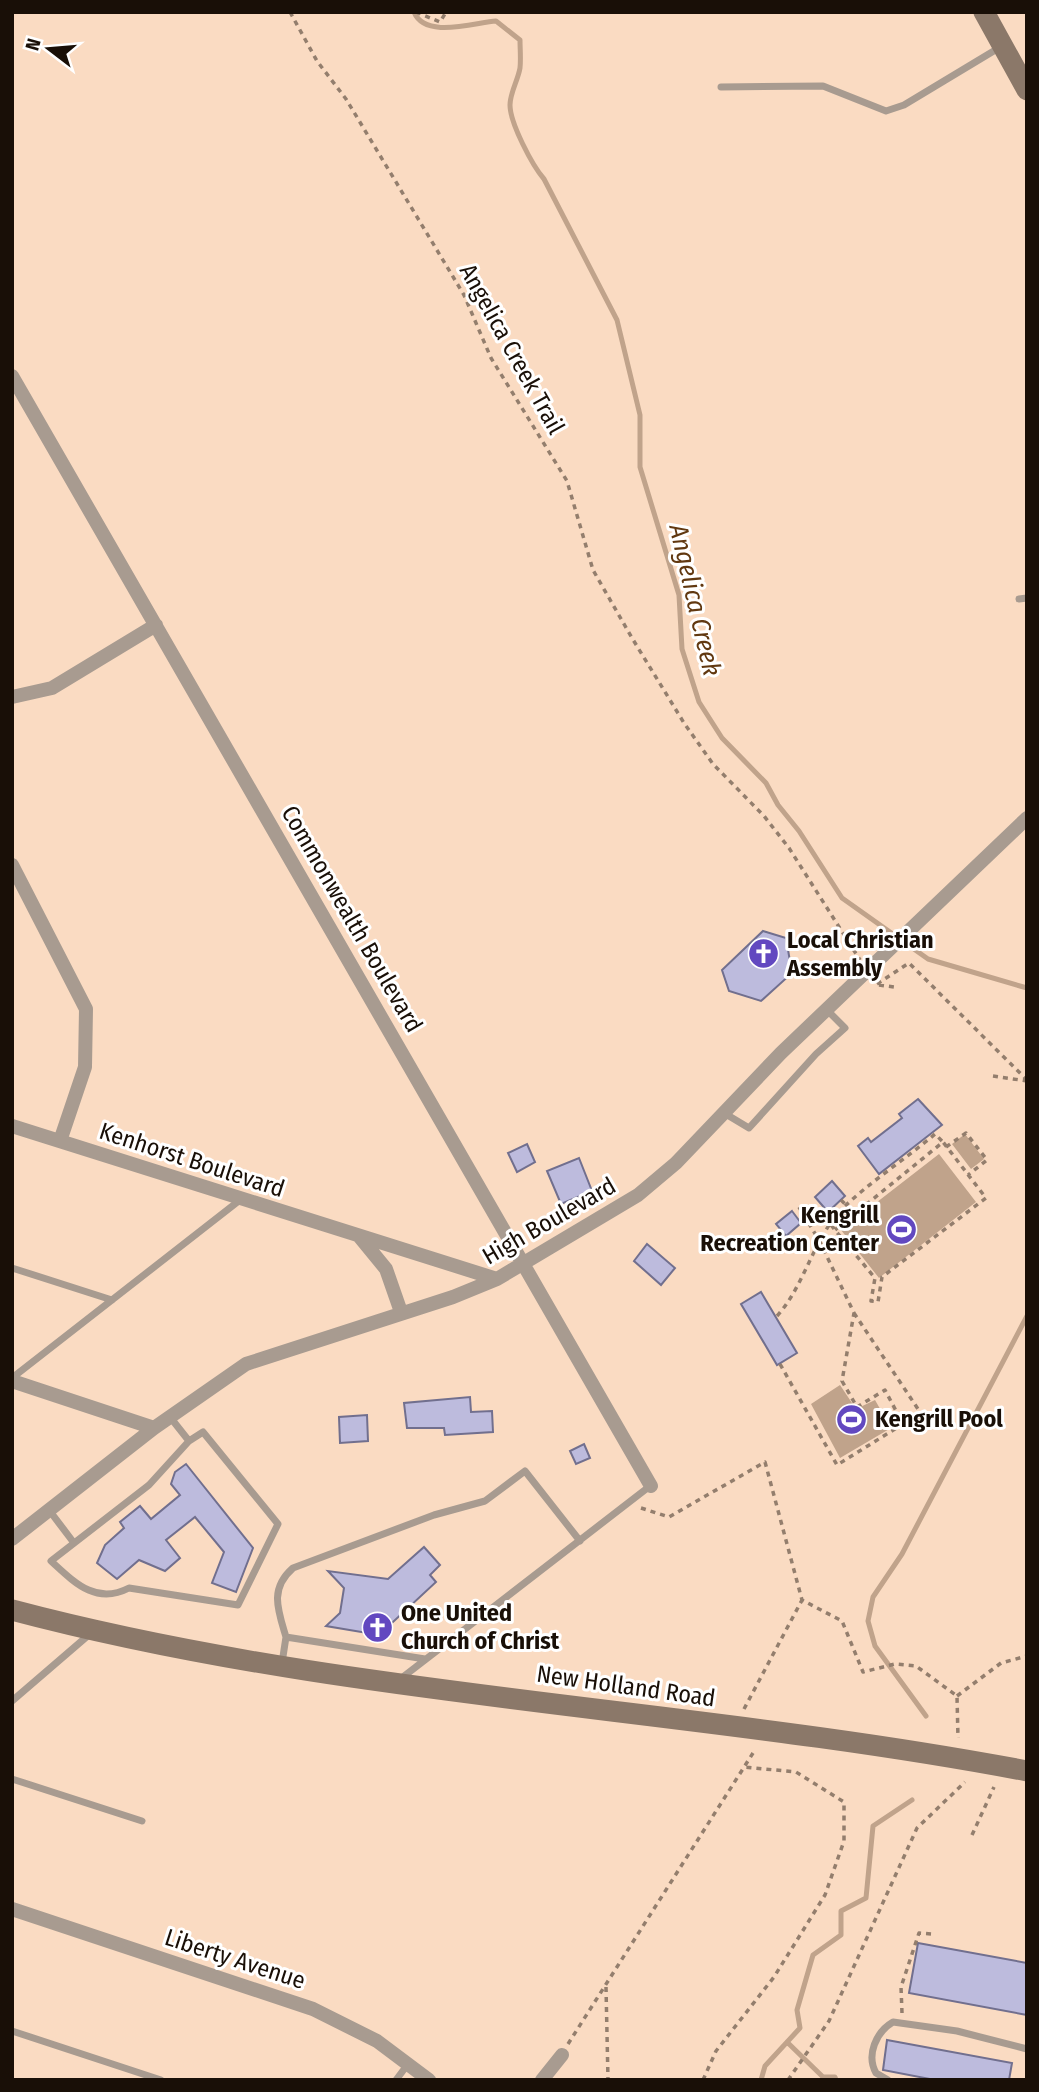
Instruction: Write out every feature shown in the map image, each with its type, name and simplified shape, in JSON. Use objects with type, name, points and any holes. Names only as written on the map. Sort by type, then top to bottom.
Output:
[{"type":"main road","points":[[984,12],[1027,90]]},
{"type":"main road","name":"New Holland Road","points":[[12,1610],[93,1631],[281,1667],[897,1748],[1027,1770]]},
{"type":"street","name":"Commonwealth Boulevard","points":[[12,376],[651,1486]]},
{"type":"street","points":[[12,696],[52,688],[156,625]]},
{"type":"street","name":"High Boulevard","points":[[12,1539],[154,1428],[246,1364],[453,1297],[497,1279],[638,1195],[677,1163],[827,1009],[1027,818]]},
{"type":"street","points":[[12,865],[86,1009],[85,1067],[60,1141]]},
{"type":"street","name":"Kenhorst Boulevard","points":[[12,1126],[497,1279]]},
{"type":"street","points":[[358,1235],[386,1269],[401,1312]]},
{"type":"street","points":[[12,1380],[154,1428]]},
{"type":"street","name":"Liberty Avenue","points":[[12,1909],[313,2009],[358,2029],[429,2080]]},
{"type":"street","points":[[542,2080],[562,2055]]},
{"type":"lane","points":[[721,87],[823,86],[886,111],[904,105],[1002,46]]},
{"type":"lane","points":[[723,1113],[749,1129],[788,1083],[845,1028],[827,1009]]},
{"type":"lane","points":[[12,1380],[240,1200]]},
{"type":"lane","points":[[12,1268],[112,1300]]},
{"type":"lane","points":[[170,1417],[189,1441]]},
{"type":"lane","points":[[203,1432],[278,1524],[238,1605],[129,1588],[114,1596],[81,1588],[51,1561],[74,1543],[149,1485],[189,1441],[203,1432]]},
{"type":"lane","points":[[281,1667],[286,1637],[276,1601],[276,1590],[283,1577],[293,1568],[434,1515],[485,1501],[525,1471],[580,1541]]},
{"type":"lane","points":[[397,1681],[651,1486]]},
{"type":"lane","points":[[49,1510],[74,1543]]},
{"type":"lane","points":[[12,1701],[93,1631]]},
{"type":"lane","points":[[286,1637],[425,1660]]},
{"type":"lane","points":[[12,1779],[142,1821]]},
{"type":"lane","points":[[888,2080],[876,2073],[873,2067],[874,2045],[885,2026],[902,2021],[1027,2049]]},
{"type":"lane","points":[[12,2031],[161,2080]]},
{"type":"lane","points":[[396,2080],[409,2064]]},
{"type":"path","name":"Angelica Creek Trail","points":[[290,12],[317,61],[346,99],[464,295],[491,358],[566,481],[593,570],[645,660],[713,764],[764,816],[789,848],[872,965],[877,984]]},
{"type":"path","points":[[416,12],[440,22],[446,12]]},
{"type":"path","points":[[877,984],[909,963],[1027,1081]]},
{"type":"path","points":[[877,984],[894,987]]},
{"type":"path","points":[[993,1076],[1027,1081]]},
{"type":"path","points":[[835,1230],[944,1145],[965,1133],[987,1160],[968,1175]]},
{"type":"path","points":[[777,1316],[790,1302],[820,1242],[831,1225],[847,1206],[935,1134],[986,1198],[882,1277],[877,1302],[871,1301],[875,1278],[831,1225]]},
{"type":"path","points":[[841,1200],[847,1206]]},
{"type":"path","points":[[799,1206],[820,1242],[854,1313],[918,1409]]},
{"type":"path","points":[[780,1364],[837,1465],[903,1424],[885,1390],[857,1407],[842,1381],[854,1313]]},
{"type":"path","points":[[628,1503],[669,1517],[765,1462],[802,1600],[742,1712]]},
{"type":"path","points":[[802,1600],[842,1621],[863,1672],[895,1664],[916,1666],[957,1696]]},
{"type":"path","points":[[957,1696],[1001,1663],[1027,1656]]},
{"type":"path","points":[[957,1696],[958,1738]]},
{"type":"path","points":[[562,2055],[752,1753]]},
{"type":"path","points":[[703,2080],[716,2051],[774,1977],[825,1895],[844,1842],[844,1802],[796,1772],[744,1767]]},
{"type":"path","points":[[788,2080],[829,2021],[917,1828],[965,1782]]},
{"type":"path","points":[[972,1835],[994,1787]]},
{"type":"path","points":[[902,2021],[901,1987],[919,1933],[932,1934]]},
{"type":"path","points":[[606,1985],[608,2080]]},
{"type":"shaded area","points":[[965,1134],[984,1159],[971,1169],[952,1144]]},
{"type":"shaded area","points":[[939,1154],[976,1202],[879,1278],[841,1230]]},
{"type":"shaded area","name":"Kengrill Pool","points":[[840,1385],[856,1409],[875,1400],[891,1428],[840,1458],[811,1404]]},
{"type":"building","name":"Local Christian Assembly","points":[[763,931],[786,938],[792,973],[761,1001],[729,991],[722,970]]},
{"type":"building","points":[[918,1099],[942,1125],[879,1174],[858,1146],[868,1138],[871,1142],[902,1118],[899,1114]]},
{"type":"building","points":[[527,1144],[535,1162],[517,1172],[508,1153]]},
{"type":"building","points":[[579,1158],[592,1191],[561,1204],[547,1171]]},
{"type":"building","points":[[832,1181],[845,1196],[828,1212],[815,1197]]},
{"type":"building","points":[[792,1211],[801,1223],[786,1236],[776,1224]]},
{"type":"building","points":[[647,1244],[675,1268],[661,1285],[634,1261]]},
{"type":"building","points":[[761,1292],[797,1353],[777,1365],[741,1304]]},
{"type":"building","points":[[470,1397],[471,1412],[492,1411],[493,1432],[445,1435],[444,1428],[407,1428],[404,1403]]},
{"type":"building","points":[[367,1415],[368,1441],[340,1443],[339,1417]]},
{"type":"building","points":[[584,1444],[590,1458],[576,1464],[570,1451]]},
{"type":"building","points":[[186,1464],[253,1548],[236,1592],[212,1583],[224,1552],[195,1517],[166,1540],[180,1558],[165,1571],[139,1560],[117,1579],[97,1563],[105,1545],[124,1528],[120,1522],[140,1506],[151,1519],[180,1495],[171,1484],[175,1472]]},
{"type":"building","points":[[424,1547],[440,1565],[430,1575],[436,1582],[379,1635],[326,1626],[340,1613],[344,1588],[328,1571],[388,1579]]},
{"type":"building","points":[[918,1943],[1027,1963],[1027,2015],[909,1993]]},
{"type":"building","points":[[887,2040],[1012,2063],[1009,2080],[935,2080],[883,2070]]},
{"type":"waterway","name":"Angelica Creek","points":[[414,12],[428,25],[439,27],[496,21],[520,40],[520,68],[510,100],[511,113],[522,144],[544,179],[617,320],[640,415],[640,467],[679,595],[682,649],[699,702],[722,738],[766,783],[778,805],[799,831],[842,898],[928,959],[1027,988]]},
{"type":"waterway","points":[[926,1716],[875,1646],[868,1621],[873,1597],[902,1554],[1027,1316]]},
{"type":"waterway","points":[[761,2080],[765,2066],[800,2028],[797,2010],[813,1955],[841,1935],[841,1911],[866,1898],[873,1826],[912,1800]]},
{"type":"waterway","points":[[787,2042],[823,2077],[835,2077],[836,2080]]},
{"type":"place","name":"Local Christian Assembly","points":[[764,954]]},
{"type":"place","name":"Kengrill Recreation Center","points":[[902,1229]]},
{"type":"place","name":"Kengrill Pool","points":[[852,1419]]},
{"type":"place","name":"One United Church of Christ","points":[[378,1627]]}]
